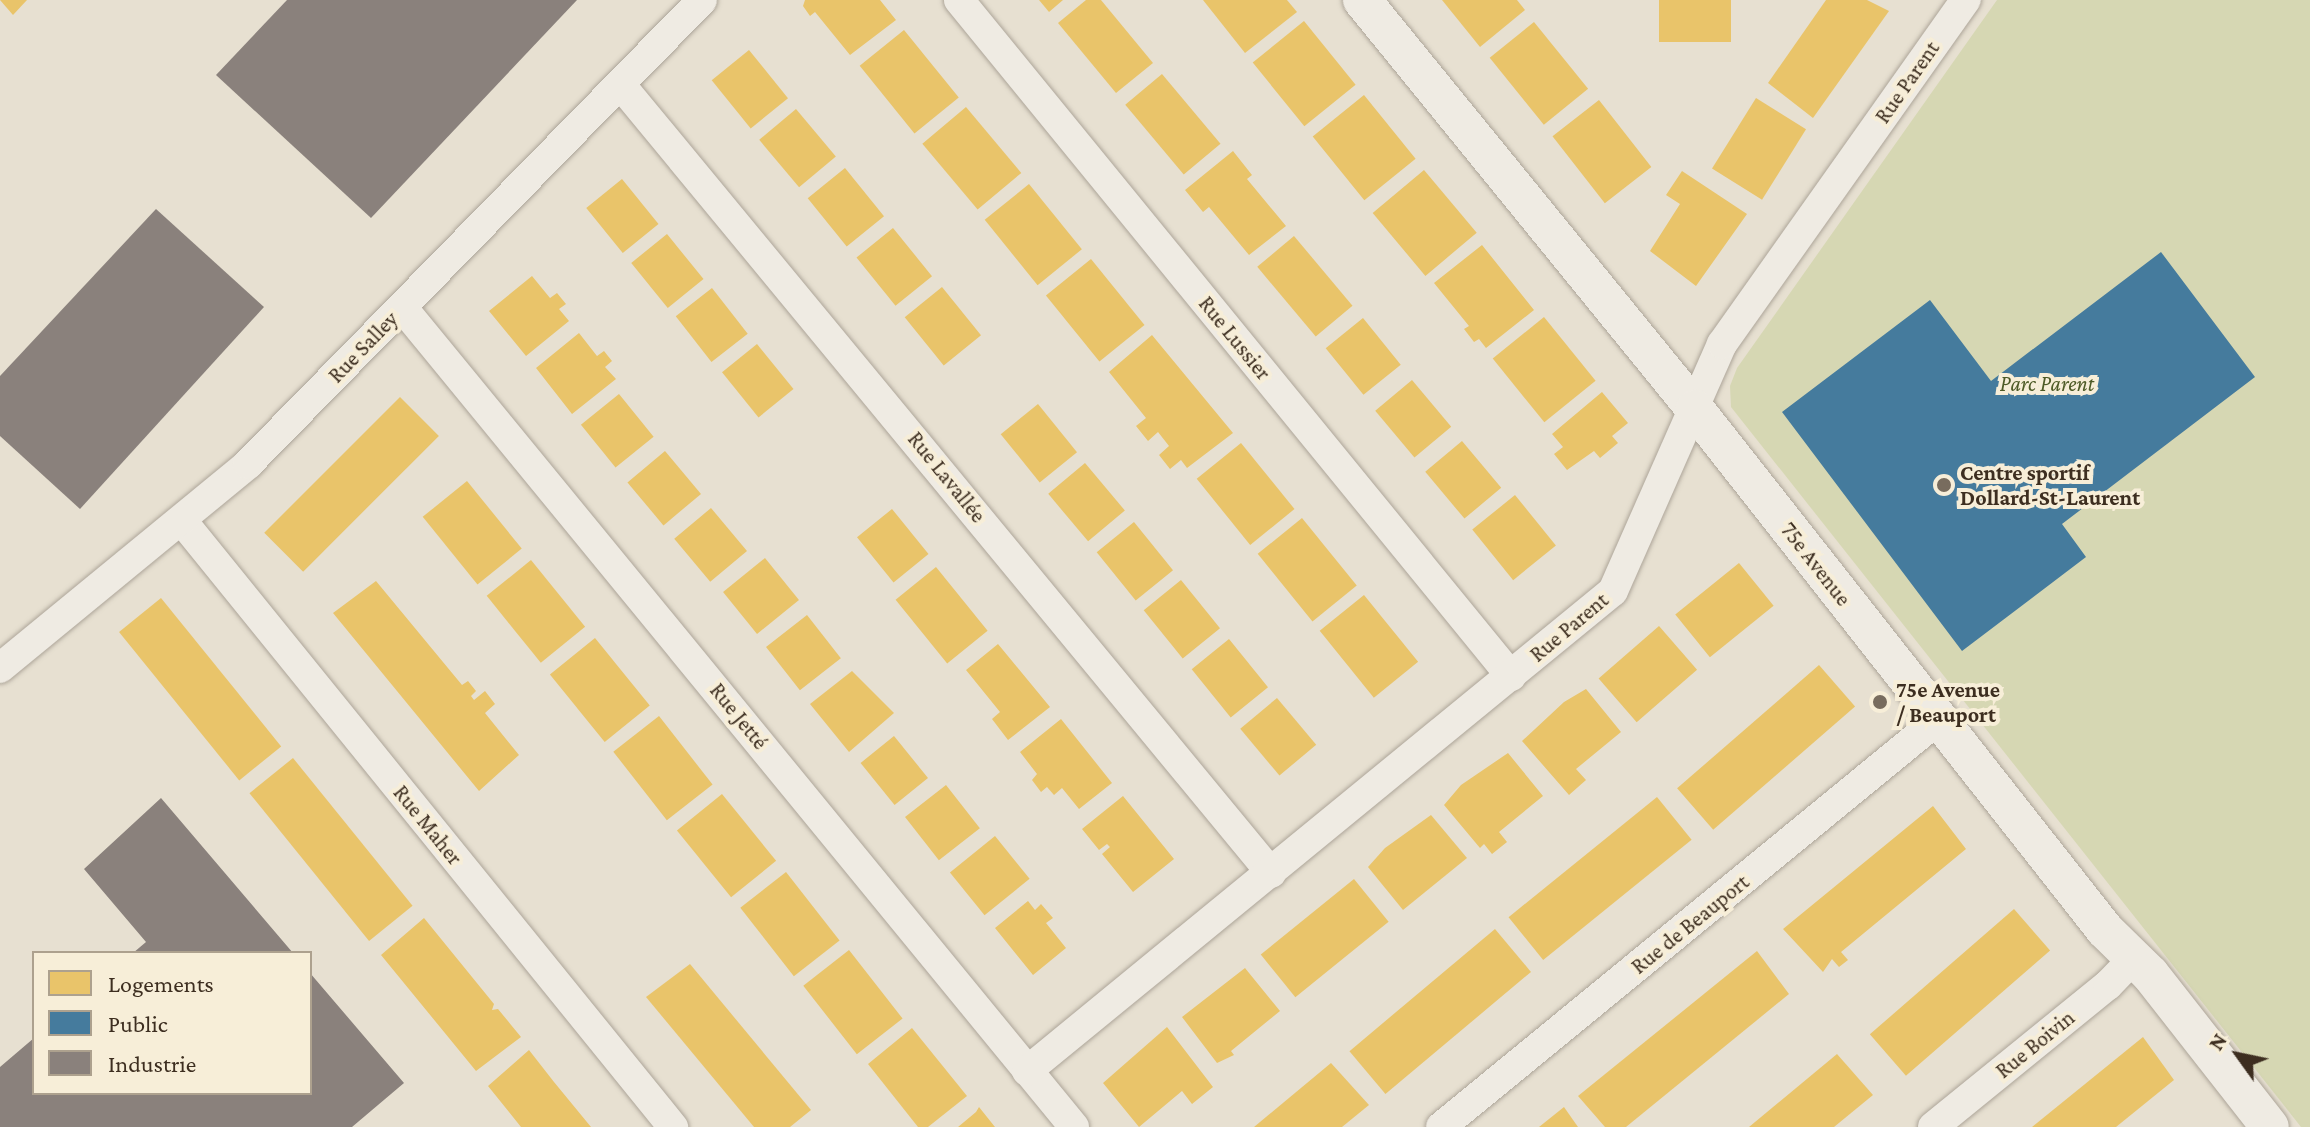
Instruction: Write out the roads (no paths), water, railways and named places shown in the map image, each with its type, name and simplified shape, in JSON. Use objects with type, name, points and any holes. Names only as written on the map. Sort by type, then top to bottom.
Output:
[{"type":"street","name":"Rue Salley","points":[[0,668],[183,522],[283,430],[702,0]]},
{"type":"street","name":"Rue Lussier","points":[[959,0],[1511,676]]},
{"type":"street","name":"75e Avenue","points":[[1362,0],[1695,409],[2105,930],[2134,958],[2270,1127]]},
{"type":"street","name":"Rue Parent","points":[[1027,1071],[1511,676],[1619,584],[1722,344],[1966,0]]},
{"type":"street","name":"Rue Lavallée","points":[[620,84],[1271,873]]},
{"type":"street","name":"Rue Jetté","points":[[402,307],[1074,1127]]},
{"type":"street","name":"Rue Maher","points":[[183,522],[673,1127]]},
{"type":"street","name":"Rue de Beauport","points":[[1441,1127],[1939,719]]},
{"type":"street","name":"Rue Boivin","points":[[1933,1127],[2108,985],[2134,958]]},
{"type":"place","name":"Centre sportif Dollard-St-Laurent","points":[[1944,485]]},
{"type":"place","name":"75e Avenue / Beauport","points":[[1880,702]]},
{"type":"park label","name":"Parc Parent","points":[[2047,384]]}]
